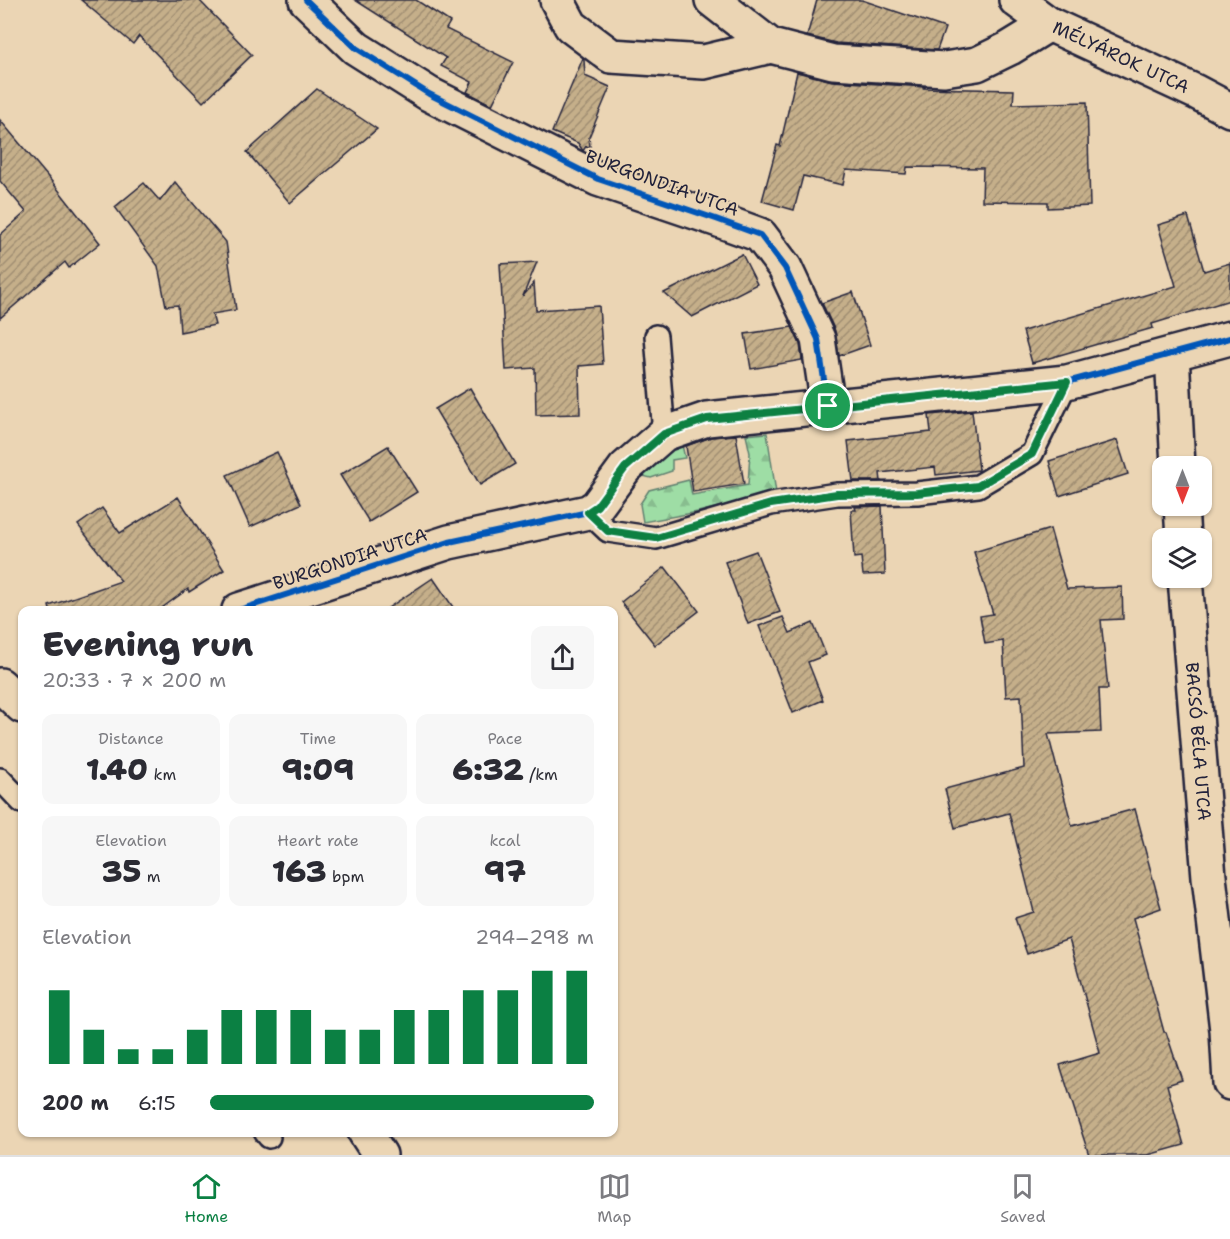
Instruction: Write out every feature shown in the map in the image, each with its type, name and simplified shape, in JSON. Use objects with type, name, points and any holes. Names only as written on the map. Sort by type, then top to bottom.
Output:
[{"type":"street","name":"BURGONDIA UTCA","points":[[306,0],[356,48],[429,94],[598,179],[760,235],[785,268],[818,339],[828,406]]},
{"type":"street","points":[[557,0],[571,27],[611,56],[704,62],[771,46]]},
{"type":"street","points":[[712,0],[771,46],[833,62],[944,69],[978,63],[1010,48],[1049,24]]},
{"type":"street","name":"MÉLYÁROK UTCA","points":[[1016,0],[1049,24],[1230,110]]},
{"type":"street","points":[[588,512],[597,506],[625,468],[664,434],[707,419],[1067,382],[1230,338]]},
{"type":"street","points":[[1172,354],[1177,456]]},
{"type":"street","name":"BURGONDIA UTCA","points":[[251,606],[449,542],[588,512]]},
{"type":"street","name":"BACSÓ BÉLA UTCA","points":[[1186,588],[1209,877],[1227,1030],[1230,1083]]},
{"type":"street","points":[[368,1137],[380,1155]]},
{"type":"lane","points":[[656,336],[664,434]]},
{"type":"lane","points":[[588,512],[608,531],[656,538],[771,504],[837,494],[917,493],[978,486],[1032,454],[1067,382]]},
{"type":"lane","points":[[0,779],[18,797]]},
{"type":"green space","points":[[767,433],[776,493],[698,512],[643,522],[640,504],[649,490],[689,480],[692,495],[748,485],[750,453],[746,435]]},
{"type":"green space","points":[[682,445],[685,458],[672,460],[672,471],[651,478],[639,475],[672,448]]},
{"type":"building","points":[[81,0],[199,0],[252,55],[203,102],[139,36],[133,44]]},
{"type":"building","points":[[355,0],[416,0],[450,22],[446,29],[513,62],[492,105],[467,92],[472,82],[441,66],[446,58]]},
{"type":"building","points":[[817,0],[862,0],[945,28],[937,50],[836,43],[807,36]]},
{"type":"building","points":[[583,58],[585,76],[610,87],[589,137],[590,147],[586,146],[583,151],[578,143],[552,132]]},
{"type":"building","points":[[797,72],[832,81],[924,88],[1014,90],[1013,104],[1087,102],[1090,206],[1048,208],[1048,202],[982,201],[983,168],[907,167],[906,174],[846,170],[843,185],[803,176],[794,210],[762,201],[777,145],[780,146]]},
{"type":"building","points":[[317,89],[377,129],[290,203],[247,152]]},
{"type":"building","points":[[0,120],[100,243],[69,268],[65,262],[0,318],[0,235],[26,212],[0,181]]},
{"type":"building","points":[[175,182],[226,242],[236,310],[212,314],[215,325],[180,332],[178,305],[166,306],[158,266],[115,207],[144,183],[160,201]]},
{"type":"building","points":[[1188,216],[1204,271],[1230,263],[1230,300],[1152,324],[1153,328],[1032,363],[1023,331],[1176,286],[1158,225]]},
{"type":"building","points":[[742,254],[757,284],[692,317],[664,293]]},
{"type":"building","points":[[537,262],[523,296],[534,283],[536,310],[599,306],[603,364],[579,366],[580,414],[536,415],[535,368],[506,370],[500,264]]},
{"type":"building","points":[[853,292],[870,345],[839,356],[835,331],[822,303]]},
{"type":"building","points":[[792,327],[800,344],[802,360],[751,369],[745,334]]},
{"type":"building","points":[[470,388],[515,464],[480,485],[435,409]]},
{"type":"building","points":[[972,411],[979,470],[936,475],[935,467],[880,473],[881,481],[853,481],[848,441],[931,432],[929,415]]},
{"type":"building","points":[[736,435],[744,484],[693,492],[686,446],[711,437]]},
{"type":"building","points":[[1117,440],[1128,474],[1059,496],[1049,461]]},
{"type":"building","points":[[388,446],[417,492],[369,522],[340,475]]},
{"type":"building","points":[[277,452],[301,504],[250,527],[227,475]]},
{"type":"building","points":[[178,497],[224,570],[189,592],[188,589],[165,606],[49,606],[121,581],[78,525],[102,508],[120,533]]},
{"type":"building","points":[[882,506],[885,574],[863,575],[861,557],[854,558],[851,510],[856,510],[855,507]]},
{"type":"building","points":[[1050,529],[1067,589],[1122,587],[1123,619],[1101,620],[1108,689],[1099,689],[1101,732],[1048,734],[1072,826],[1135,809],[1161,908],[1133,918],[1164,1032],[1166,1032],[1182,1080],[1167,1085],[1184,1145],[1148,1155],[1089,1155],[1060,1065],[1100,1053],[1069,939],[1027,954],[1015,918],[1034,912],[1009,813],[955,828],[945,789],[1024,768],[1021,696],[1006,697],[1003,641],[985,644],[980,616],[993,614],[974,552]]},
{"type":"building","points":[[756,551],[780,612],[748,624],[725,562]]},
{"type":"building","points":[[665,567],[699,611],[655,645],[621,602]]},
{"type":"building","points":[[433,578],[452,606],[391,606]]},
{"type":"building","points":[[783,617],[790,633],[813,623],[826,655],[808,662],[823,700],[793,713],[759,626]]},
{"type":"cycle path","points":[[306,0],[356,48],[429,94],[598,179],[760,235],[785,268],[818,339],[828,407]]},
{"type":"cycle path","points":[[251,606],[449,542],[588,512],[597,506],[625,468],[664,434],[707,419],[1067,382],[1230,338]]},
{"type":"route","points":[[1067,382],[1032,454],[978,486],[917,493],[837,494],[771,504],[656,538],[608,531],[588,512],[597,506],[625,468],[664,434],[707,419],[828,406],[1067,382]]}]
